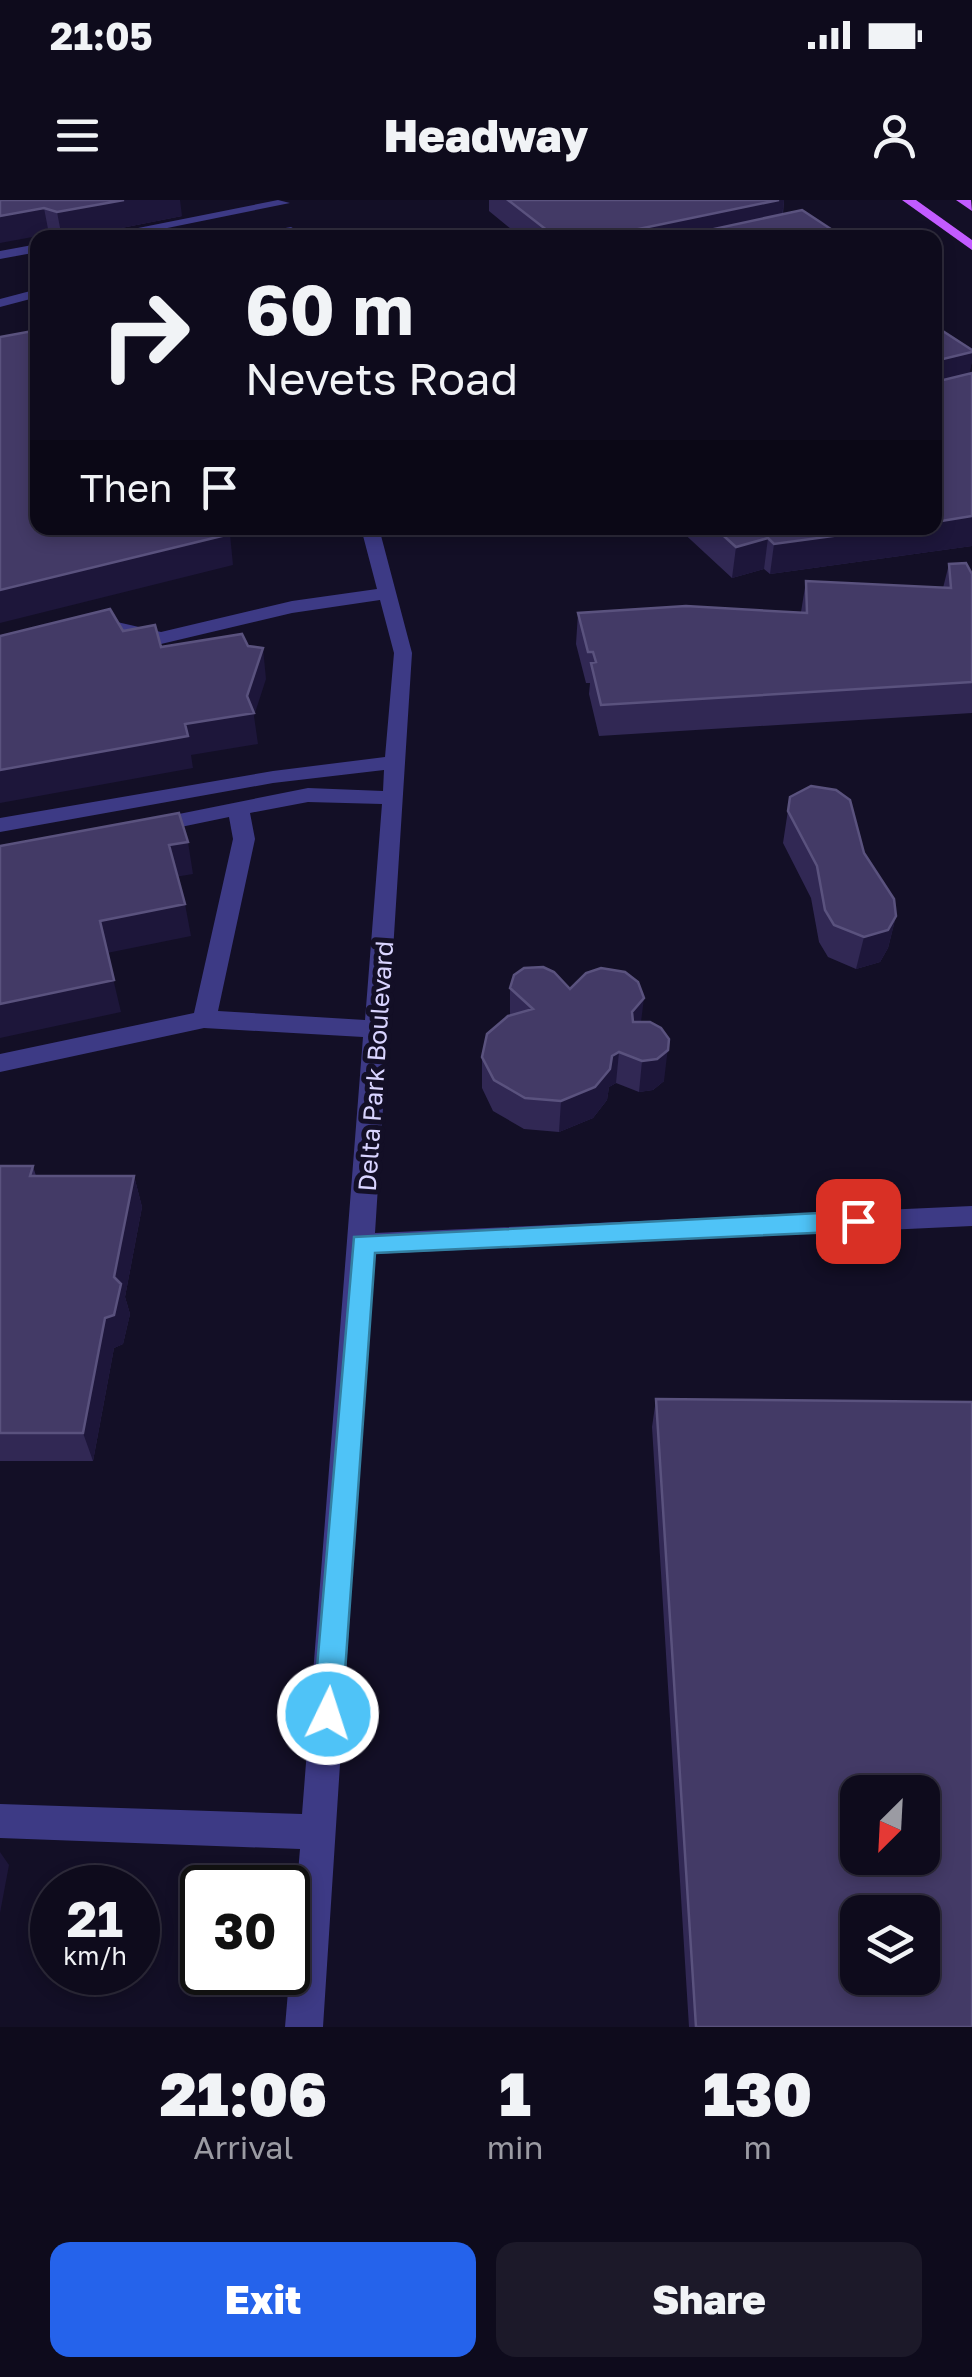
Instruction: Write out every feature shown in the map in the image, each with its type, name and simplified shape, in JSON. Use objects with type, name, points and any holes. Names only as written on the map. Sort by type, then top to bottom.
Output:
[{"type":"main road","points":[[908,200],[972,246]]},
{"type":"main road","points":[[962,200],[972,207]]},
{"type":"street","points":[[207,200],[217,214]]},
{"type":"street","points":[[135,230],[283,201],[291,230]]},
{"type":"street","points":[[0,256],[30,250]]},
{"type":"street","points":[[0,303],[30,295]]},
{"type":"street","name":"Delta Park Boulevard","points":[[304,2027],[403,653],[372,535]]},
{"type":"street","points":[[67,642],[118,628],[161,638],[292,607],[388,592]]},
{"type":"street","points":[[0,825],[273,777],[396,762]]},
{"type":"street","points":[[132,830],[308,795],[394,798]]},
{"type":"street","points":[[204,1019],[244,839],[238,807]]},
{"type":"street","points":[[0,1063],[204,1019],[378,1029]]},
{"type":"street","points":[[363,1244],[972,1216]]},
{"type":"street","points":[[0,1821],[319,1832]]},
{"type":"building","points":[[0,200],[124,200],[57,212],[44,208],[0,216]]},
{"type":"building","points":[[508,200],[779,200],[634,230],[547,230]]},
{"type":"building","points":[[802,210],[832,230],[709,230]]},
{"type":"building","points":[[30,331],[30,535],[226,535],[0,590],[0,337]]},
{"type":"building","points":[[942,331],[972,350],[942,359]]},
{"type":"building","points":[[972,373],[972,516],[942,521],[942,380]]},
{"type":"building","points":[[723,535],[840,535],[774,544],[768,538],[736,547]]},
{"type":"building","points":[[966,563],[972,574],[972,682],[601,705],[591,663],[596,662],[593,652],[588,652],[578,613],[686,606],[807,613],[806,581],[951,588],[949,564]]},
{"type":"building","points":[[110,609],[123,631],[155,625],[161,647],[242,634],[248,646],[263,648],[247,696],[254,713],[185,724],[188,736],[0,770],[0,636]]},
{"type":"building","points":[[811,786],[836,790],[850,800],[864,853],[894,899],[896,916],[888,930],[864,937],[834,925],[825,910],[817,866],[788,811],[790,797]]},
{"type":"building","points":[[179,813],[188,842],[169,845],[185,904],[100,921],[114,980],[0,1004],[0,846]]},
{"type":"building","points":[[543,967],[554,972],[570,989],[586,973],[601,968],[625,972],[638,982],[644,998],[632,1012],[633,1022],[650,1022],[661,1028],[669,1039],[668,1050],[657,1059],[642,1061],[619,1052],[612,1056],[610,1069],[595,1087],[561,1101],[525,1098],[494,1080],[482,1057],[487,1034],[508,1016],[533,1009],[510,988],[514,975],[524,968]]},
{"type":"building","points":[[0,1166],[33,1166],[30,1176],[134,1176],[114,1277],[121,1284],[114,1315],[105,1318],[83,1433],[0,1433]]},
{"type":"building","points":[[656,1399],[972,1402],[972,2027],[696,2027]]},
{"type":"route","points":[[328,1714],[363,1244],[858,1221]]}]
